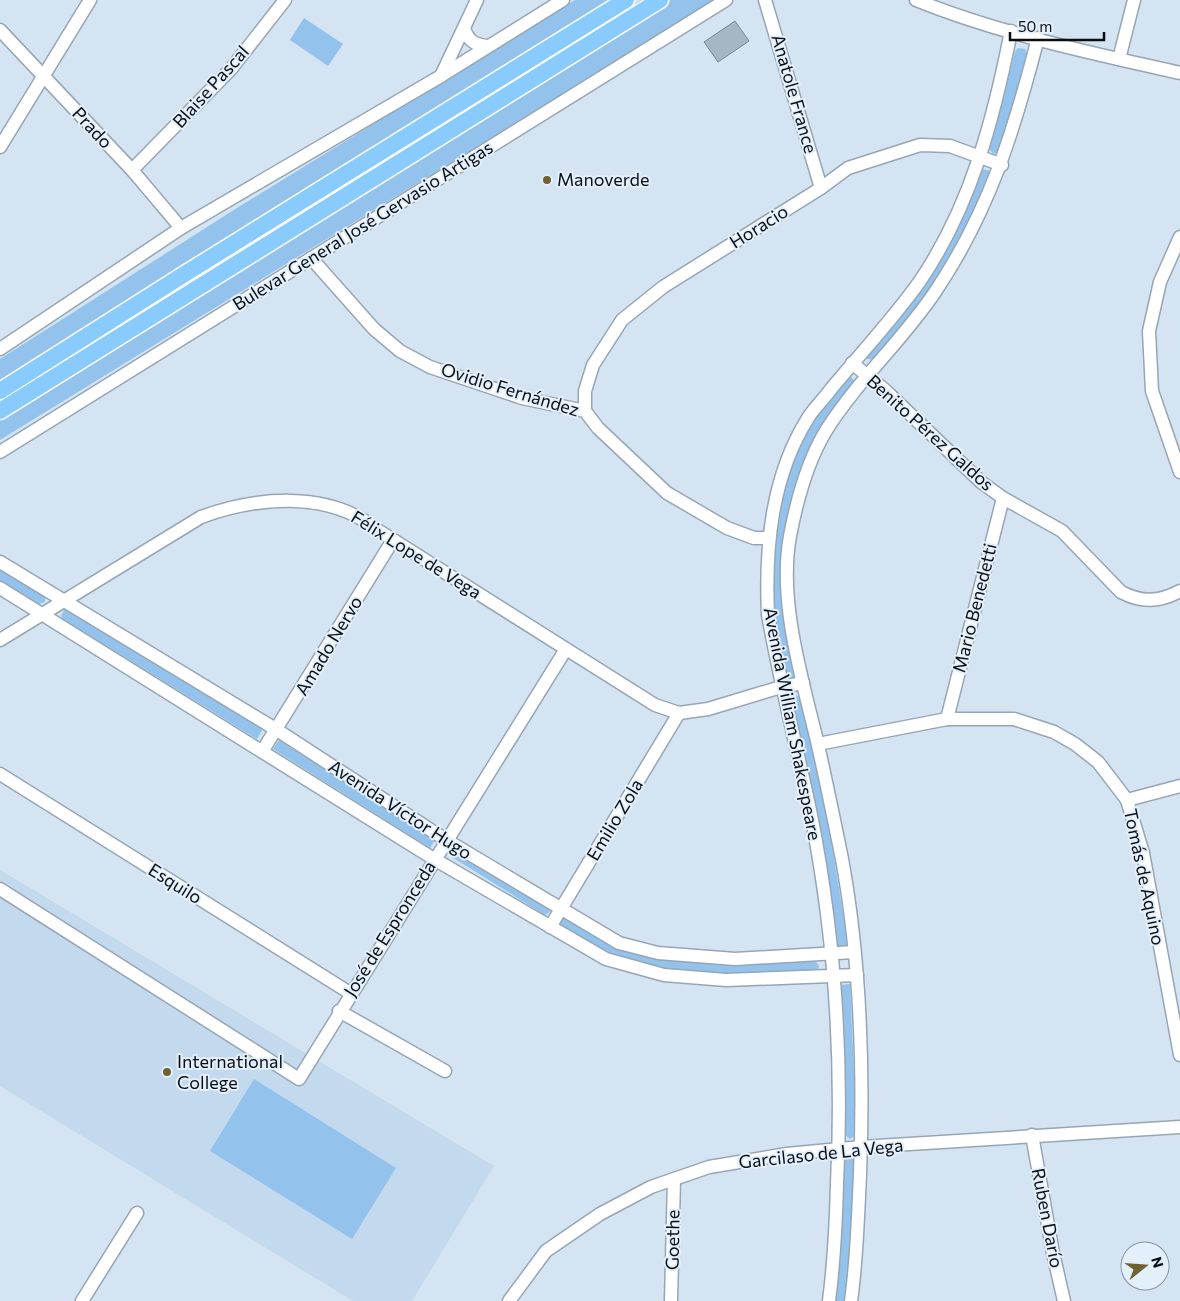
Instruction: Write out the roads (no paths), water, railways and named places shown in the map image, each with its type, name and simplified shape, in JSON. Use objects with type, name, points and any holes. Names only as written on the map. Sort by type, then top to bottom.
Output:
[{"type":"main road","points":[[0,391],[182,275],[626,0]]},
{"type":"main road","name":"Bulevar General José Gervasio Artigas","points":[[0,411],[660,0]]},
{"type":"street","points":[[0,147],[90,0]]},
{"type":"street","name":"Blaise Pascal","points":[[132,170],[231,69],[285,0]]},
{"type":"street","points":[[441,76],[477,0]]},
{"type":"street","points":[[0,349],[181,228],[441,76],[563,0]]},
{"type":"street","name":"Bulevar General José Gervasio Artigas","points":[[0,452],[726,0]]},
{"type":"street","name":"Anatole France","points":[[765,0],[821,188]]},
{"type":"street","points":[[916,0],[944,12],[1038,38],[1180,73]]},
{"type":"street","points":[[1118,59],[1134,0]]},
{"type":"street","points":[[464,28],[470,40],[476,45],[488,46]]},
{"type":"street","name":"Prado","points":[[0,30],[132,170],[181,228]]},
{"type":"street","name":"Avenida William Shakespeare","points":[[829,1301],[834,1264],[839,1150],[838,1043],[833,976],[811,814],[781,687],[768,615],[768,538],[776,496],[796,441],[808,418],[920,281],[951,225],[981,157],[998,98],[1011,30]]},
{"type":"street","name":"Avenida William Shakespeare","points":[[851,1301],[856,1264],[862,1098],[857,975],[842,864],[818,744],[803,683],[786,577],[789,539],[805,474],[828,427],[868,376],[902,338],[937,290],[970,233],[1002,164],[1038,38]]},
{"type":"street","name":"Horacio","points":[[585,411],[585,391],[593,365],[622,320],[663,287],[821,188],[848,168],[920,145],[950,146],[1002,164]]},
{"type":"street","points":[[1180,237],[1160,282],[1149,331],[1152,391],[1180,472]]},
{"type":"street","name":"Ovidio Fernández","points":[[311,258],[374,329],[400,351],[430,366],[522,398],[585,411],[610,440],[667,493],[727,528],[754,538],[768,538]]},
{"type":"street","name":"Benito Pérez Galdos","points":[[852,363],[981,482],[1003,498],[1062,531],[1121,592],[1132,598],[1152,601],[1167,598],[1180,591]]},
{"type":"street","name":"Mario Benedetti","points":[[947,719],[1003,498]]},
{"type":"street","name":"Félix Lope de Vega","points":[[0,640],[201,517],[233,506],[279,500],[327,506],[362,518],[393,540],[655,705],[679,713],[708,709],[781,687],[803,683]]},
{"type":"street","name":"Amado Nervo","points":[[263,750],[393,540]]},
{"type":"street","name":"Avenida Víctor Hugo","points":[[0,562],[277,730],[446,840],[619,943],[658,953],[735,959],[854,952]]},
{"type":"street","name":"Avenida Víctor Hugo","points":[[0,588],[434,858],[606,958],[664,975],[726,980],[857,975]]},
{"type":"street","name":"José de Espronceda","points":[[0,889],[298,1079],[566,649]]},
{"type":"street","name":"Emilio Zola","points":[[550,927],[679,713]]},
{"type":"street","name":"Tomás de Aquino","points":[[818,744],[947,719],[1014,718],[1054,732],[1076,744],[1098,762],[1127,800],[1143,853],[1180,1055]]},
{"type":"street","name":"Esquilo","points":[[0,774],[350,993]]},
{"type":"street","points":[[1127,800],[1180,786]]},
{"type":"street","points":[[339,1011],[445,1071]]},
{"type":"street","name":"Garcilaso de La Vega","points":[[509,1301],[546,1251],[600,1214],[651,1186],[710,1167],[787,1154],[861,1147],[1180,1127]]},
{"type":"street","name":"Ruben Darío","points":[[1032,1135],[1053,1253],[1064,1301]]},
{"type":"street","name":"Goethe","points":[[671,1301],[674,1179]]},
{"type":"street","points":[[82,1301],[137,1213]]},
{"type":"place","name":"Manoverde","points":[[547,180]]},
{"type":"place","name":"International College","points":[[167,1072]]}]
